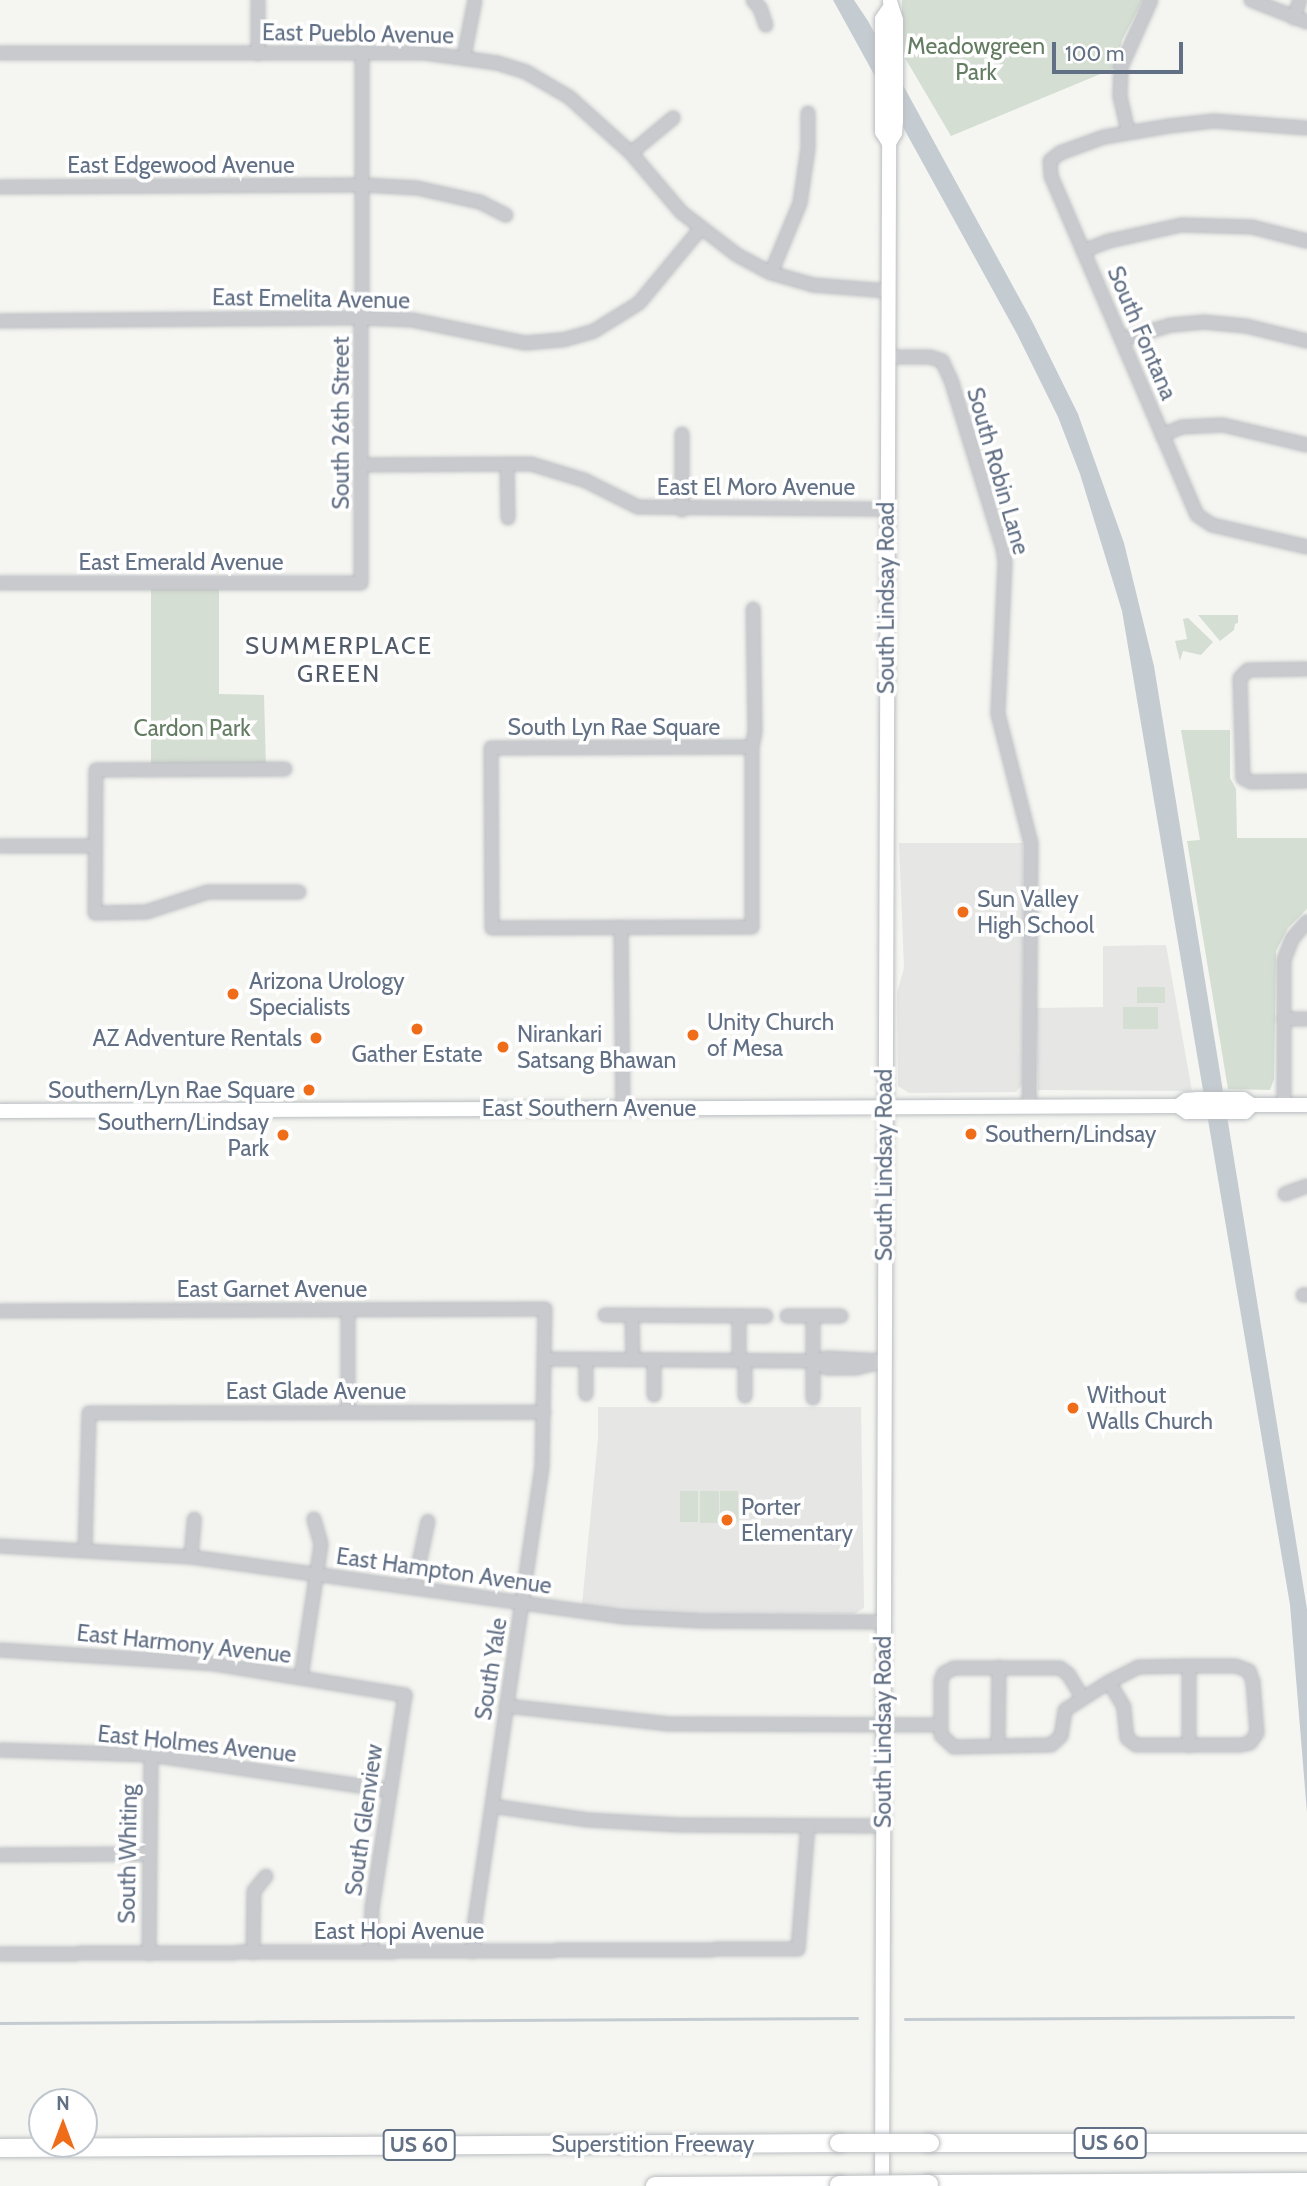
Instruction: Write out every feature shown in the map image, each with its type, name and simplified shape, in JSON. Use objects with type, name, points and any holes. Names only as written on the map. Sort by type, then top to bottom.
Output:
[{"type":"highway","name":"Superstition Freeway","points":[[0,2148],[1299,2143]]},
{"type":"highway","name":"Superstition Freeway","points":[[655,2186],[1300,2182]]},
{"type":"main road","name":"South Lindsay Road","points":[[889,143],[882,132],[882,19],[890,3]]},
{"type":"main road","name":"South Lindsay Road","points":[[882,2186],[889,143],[895,133],[896,121],[896,20],[890,3]]},
{"type":"main road","name":"East Southern Avenue","points":[[0,1111],[1178,1106],[1186,1100],[1203,1105],[1225,1106],[1243,1099],[1252,1105],[1307,1105]]},
{"type":"street","points":[[258,0],[258,54]]},
{"type":"street","points":[[464,56],[475,0]]},
{"type":"street","points":[[753,0],[760,8],[766,25]]},
{"type":"street","points":[[1151,0],[1121,67],[1120,95],[1128,131],[1214,121],[1307,128]]},
{"type":"street","points":[[1251,0],[1307,22]]},
{"type":"street","points":[[1294,18],[1300,0]]},
{"type":"street","name":"East Pueblo Avenue","points":[[0,53],[362,52],[464,56],[497,62],[550,85],[585,110],[631,153],[663,193],[701,229],[737,255],[771,273],[826,288],[888,291]]},
{"type":"street","name":"South 26th Street","points":[[361,583],[362,52]]},
{"type":"street","points":[[771,273],[800,203],[808,148],[808,113]]},
{"type":"street","points":[[631,153],[673,118]]},
{"type":"street","name":"South Fontana","points":[[1128,131],[1046,160],[1083,251],[1124,339],[1162,435],[1201,519],[1212,525],[1307,547]]},
{"type":"street","name":"East Edgewood Avenue","points":[[0,187],[363,185],[417,188],[480,202],[506,215]]},
{"type":"street","points":[[1083,251],[1109,241],[1181,225],[1252,227],[1307,241]]},
{"type":"street","name":"East Emelita Avenue","points":[[0,321],[363,318],[449,326],[489,338],[525,344],[563,340],[594,331],[639,303],[701,229]]},
{"type":"street","points":[[1124,339],[1171,325],[1203,322],[1246,326],[1307,341]]},
{"type":"street","name":"South Robin Lane","points":[[888,357],[930,357],[942,362],[951,380],[1003,548],[1005,563],[998,714],[1031,843],[1030,1107]]},
{"type":"street","points":[[1162,435],[1182,427],[1223,425],[1307,445]]},
{"type":"street","points":[[682,434],[682,510]]},
{"type":"street","points":[[507,464],[508,518]]},
{"type":"street","name":"East El Moro Avenue","points":[[362,465],[531,464],[556,470],[638,507],[682,510],[887,509]]},
{"type":"street","name":"East Emerald Avenue","points":[[0,583],[361,583]]},
{"type":"street","name":"South Lyn Rae Square","points":[[752,747],[491,748],[492,928],[752,927],[754,609]]},
{"type":"street","points":[[1307,669],[1248,670],[1241,674],[1243,778],[1251,782],[1307,781]]},
{"type":"street","points":[[285,769],[96,770],[95,913],[146,912],[208,892],[299,892]]},
{"type":"street","points":[[0,846],[94,846]]},
{"type":"street","points":[[1283,1105],[1286,952],[1306,922]]},
{"type":"street","points":[[621,927],[623,1107]]},
{"type":"street","points":[[1283,1019],[1307,1019]]},
{"type":"street","points":[[1285,1194],[1307,1186]]},
{"type":"street","name":"East Garnet Avenue","points":[[0,1311],[545,1309]]},
{"type":"street","name":"South Yale","points":[[473,1952],[475,1920],[542,1467],[545,1309]]},
{"type":"street","points":[[348,1310],[348,1412]]},
{"type":"street","points":[[605,1315],[765,1316]]},
{"type":"street","points":[[632,1316],[633,1360]]},
{"type":"street","points":[[739,1316],[745,1396]]},
{"type":"street","points":[[787,1316],[841,1316]]},
{"type":"street","points":[[813,1316],[813,1398]]},
{"type":"street","points":[[544,1359],[836,1363],[884,1361]]},
{"type":"street","points":[[586,1360],[586,1394]]},
{"type":"street","points":[[654,1360],[654,1395]]},
{"type":"street","name":"East Glade Avenue","points":[[85,1549],[89,1413],[544,1412]]},
{"type":"street","points":[[191,1557],[194,1519]]},
{"type":"street","points":[[301,1677],[321,1544],[314,1519]]},
{"type":"street","points":[[414,1587],[428,1521]]},
{"type":"street","name":"East Hampton Avenue","points":[[0,1546],[191,1557],[523,1604],[680,1621],[883,1622]]},
{"type":"street","name":"East Harmony Avenue","points":[[0,1650],[215,1664],[405,1695]]},
{"type":"street","points":[[1189,1666],[1189,1745]]},
{"type":"street","points":[[1082,1698],[1068,1674],[1060,1668],[958,1667],[944,1673],[940,1683],[942,1739],[951,1746],[1055,1744],[1061,1736],[1065,1710],[1109,1682],[1138,1667],[1189,1666],[1236,1666],[1249,1671],[1253,1682],[1257,1733],[1250,1743],[1241,1745],[1132,1743],[1125,1733],[1124,1707],[1109,1682]]},
{"type":"street","points":[[998,1746],[999,1667]]},
{"type":"street","name":"South Glenview","points":[[371,1952],[372,1907],[405,1695]]},
{"type":"street","points":[[506,1706],[669,1724],[940,1725]]},
{"type":"street","name":"East Holmes Avenue","points":[[0,1750],[150,1755],[389,1790]]},
{"type":"street","name":"South Whiting","points":[[149,1954],[150,1755]]},
{"type":"street","points":[[492,1806],[601,1821],[883,1826]]},
{"type":"street","name":"East Hopi Avenue","points":[[0,1954],[798,1949],[808,1826]]},
{"type":"street","points":[[0,1855],[149,1854]]},
{"type":"street","points":[[253,1953],[254,1891],[266,1876]]},
{"type":"shaded area","points":[[833,0],[854,0],[868,21],[1032,321],[1078,414],[1124,543],[1154,666],[1307,1609],[1307,1813],[1290,1605],[1122,611],[1080,474],[1058,417],[1017,334]]},
{"type":"shaded area","name":"Sun Valley High School","points":[[899,843],[1023,843],[1022,1085],[1016,1092],[909,1093],[898,1086],[897,993],[904,968]]},
{"type":"shaded area","points":[[1166,945],[1192,1091],[1038,1090],[1036,1008],[1103,1007],[1103,946]]},
{"type":"shaded area","name":"Porter Elementary","points":[[598,1407],[861,1407],[864,1608],[854,1614],[729,1615],[645,1613],[582,1605],[598,1438]]},
{"type":"green space","name":"Meadowgreen Park","points":[[902,0],[1143,0],[1122,40],[1115,68],[951,136],[902,57]]},
{"type":"green space","name":"Cardon Park","points":[[151,583],[219,583],[219,694],[264,695],[266,769],[151,770]]},
{"type":"green space","points":[[1198,615],[1238,615],[1238,623],[1235,624],[1234,630],[1220,641]]},
{"type":"green space","points":[[1188,618],[1213,642],[1201,655],[1183,651],[1180,661],[1175,641],[1187,639],[1183,619]]},
{"type":"green space","points":[[1181,730],[1230,730],[1230,778],[1236,789],[1237,838],[1307,838],[1307,909],[1288,928],[1276,951],[1274,1079],[1270,1090],[1228,1089],[1187,841],[1200,840]]},
{"type":"green space","points":[[1137,987],[1165,987],[1165,1003],[1137,1003]]},
{"type":"green space","points":[[1123,1007],[1158,1007],[1158,1029],[1123,1029]]},
{"type":"green space","points":[[680,1491],[698,1491],[698,1522],[680,1522]]},
{"type":"green space","points":[[700,1491],[719,1491],[719,1523],[700,1523]]},
{"type":"green space","points":[[720,1491],[738,1491],[738,1522],[720,1522]]},
{"type":"waterway","points":[[905,2019],[1293,2017]]},
{"type":"waterway","points":[[0,2023],[857,2018]]},
{"type":"place","name":"Sun Valley High School","points":[[963,912]]},
{"type":"place","name":"Arizona Urology Specialists","points":[[233,994]]},
{"type":"place","name":"Gather Estate","points":[[417,1029]]},
{"type":"place","name":"Unity Church of Mesa","points":[[693,1035]]},
{"type":"place","name":"AZ Adventure Rentals","points":[[316,1038]]},
{"type":"place","name":"Nirankari Satsang Bhawan","points":[[503,1047]]},
{"type":"place","name":"Southern/Lyn Rae Square","points":[[309,1090]]},
{"type":"place","name":"Southern/Lindsay","points":[[971,1134]]},
{"type":"place","name":"Southern/Lindsay Park","points":[[283,1135]]},
{"type":"place","name":"Without Walls Church","points":[[1073,1408]]},
{"type":"place","name":"Porter Elementary","points":[[727,1520]]},
{"type":"district","name":"SUMMERPLACE GREEN","points":[[339,660]]}]
